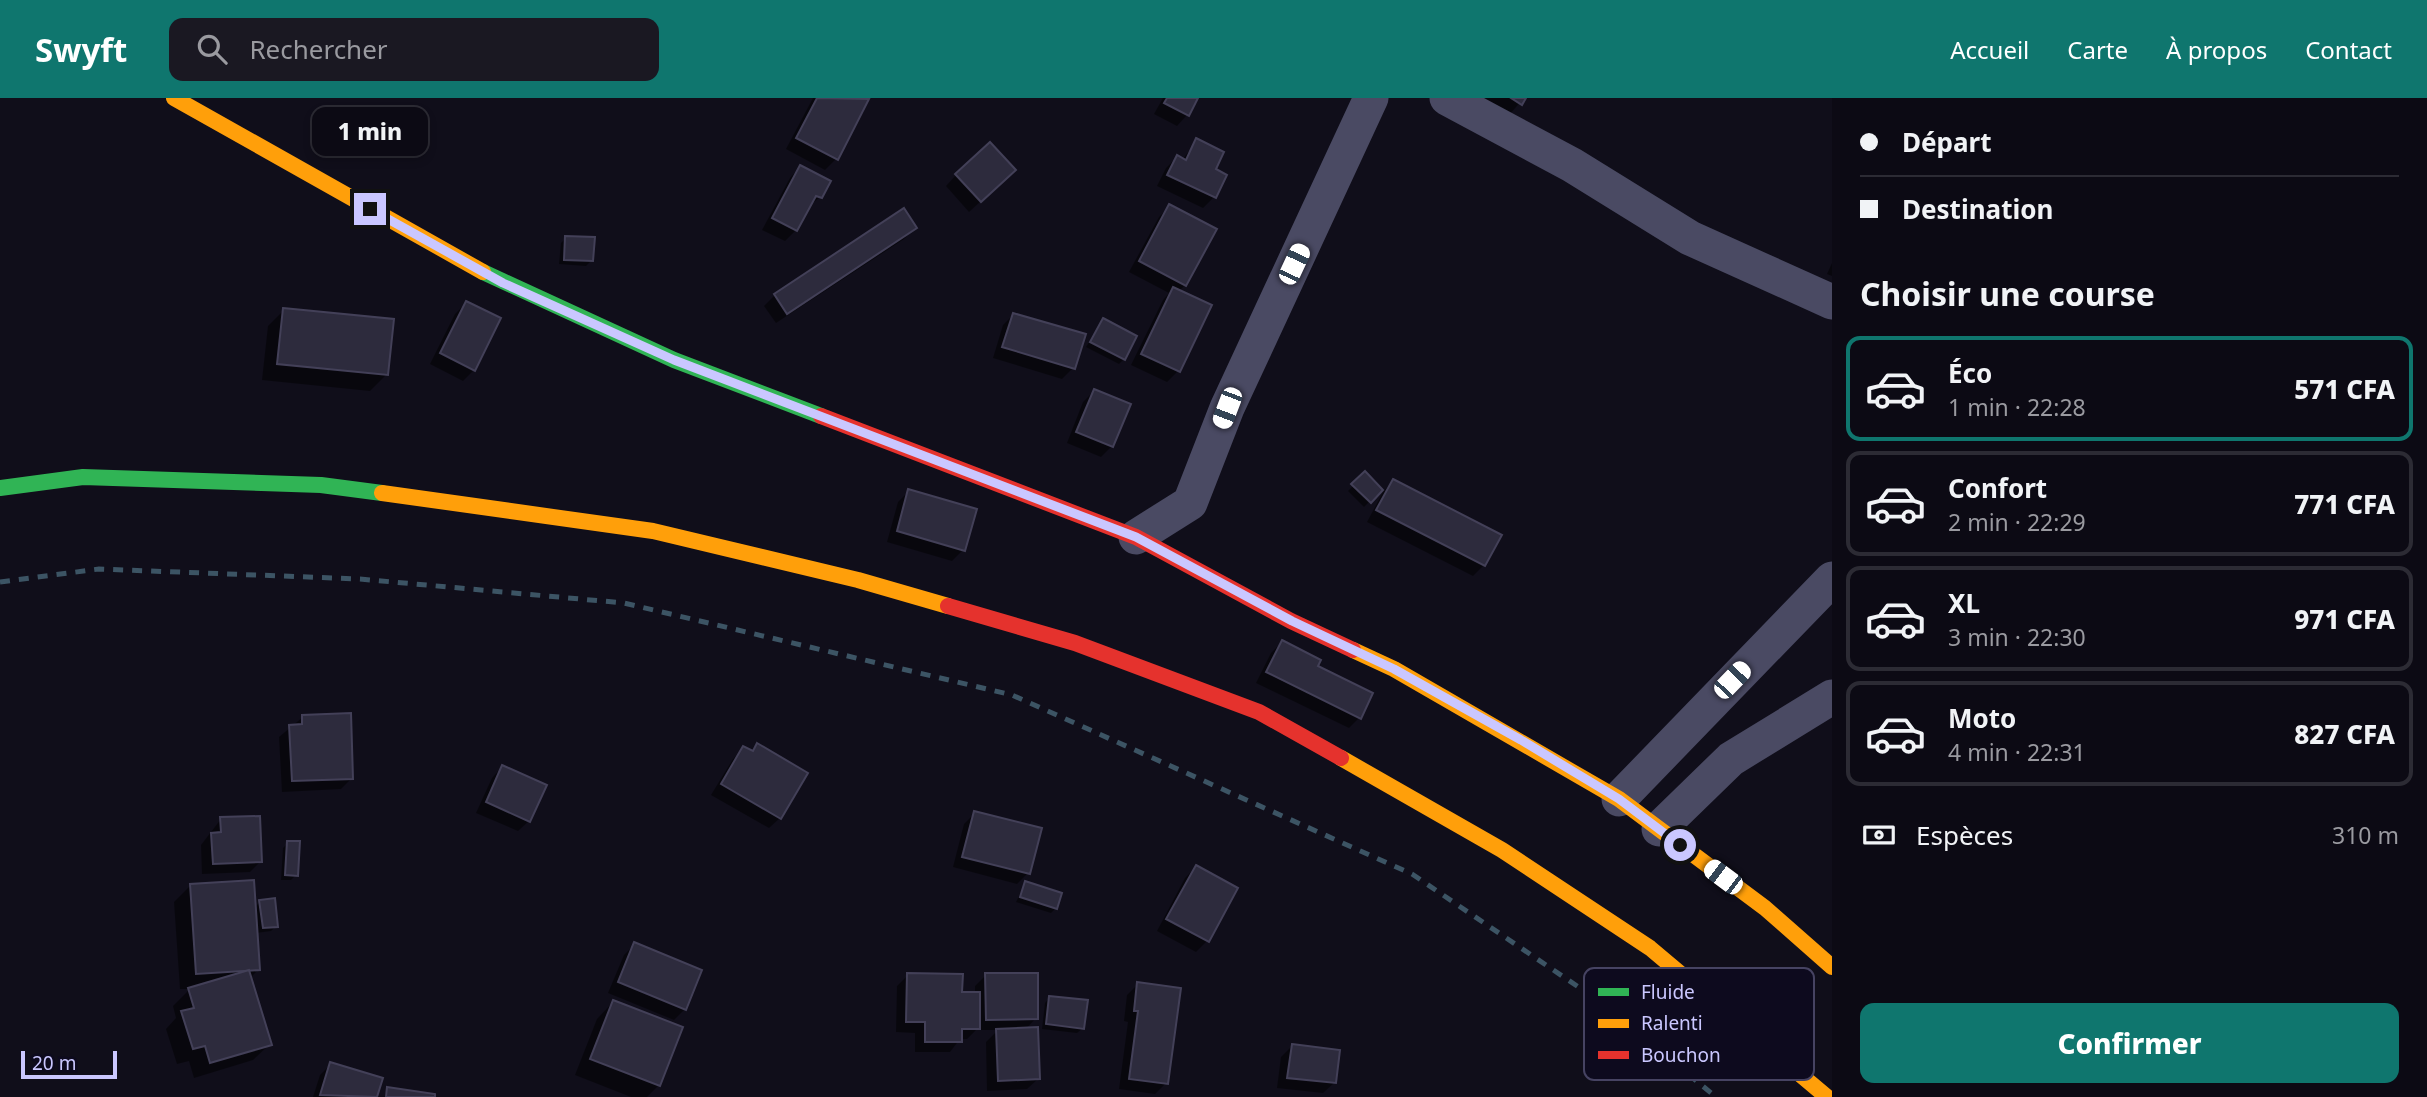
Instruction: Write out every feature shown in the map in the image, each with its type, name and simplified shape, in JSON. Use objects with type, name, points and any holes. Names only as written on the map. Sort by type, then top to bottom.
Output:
[{"type":"main road","points":[[174,98],[515,288],[674,360],[1136,537],[1292,621],[1394,669],[1619,799],[1765,908],[1832,967]]},
{"type":"main road","points":[[0,488],[83,477],[321,485],[653,531],[858,580],[1075,643],[1259,712],[1502,850],[1650,948],[1674,968]]},
{"type":"main road","points":[[1807,1080],[1827,1097]]},
{"type":"street","points":[[1136,537],[1190,503],[1227,408],[1371,98]]},
{"type":"street","points":[[1447,98],[1572,165],[1690,238],[1832,302]]},
{"type":"street","points":[[1619,799],[1832,579]]},
{"type":"street","points":[[1659,829],[1731,760],[1832,697]]},
{"type":"building","points":[[817,98],[869,99],[838,160],[796,138]]},
{"type":"building","points":[[1167,98],[1198,98],[1189,116],[1164,103]]},
{"type":"building","points":[[1511,98],[1526,98],[1522,105]]},
{"type":"building","points":[[1196,138],[1224,152],[1216,169],[1227,175],[1216,198],[1167,175],[1177,155],[1186,160]]},
{"type":"building","points":[[990,142],[1016,170],[981,202],[955,174]]},
{"type":"building","points":[[800,165],[831,181],[822,198],[816,196],[797,231],[772,218]]},
{"type":"building","points":[[1169,204],[1217,229],[1186,286],[1139,261]]},
{"type":"building","points":[[904,208],[917,228],[787,314],[774,294]]},
{"type":"building","points":[[565,236],[595,237],[593,261],[564,260]]},
{"type":"building","points":[[1173,287],[1212,305],[1180,372],[1141,354]]},
{"type":"building","points":[[466,301],[501,318],[475,371],[440,353]]},
{"type":"building","points":[[283,308],[394,319],[388,375],[277,364]]},
{"type":"building","points":[[1013,313],[1086,334],[1075,369],[1002,347]]},
{"type":"building","points":[[1103,318],[1137,336],[1125,360],[1090,342]]},
{"type":"building","points":[[1094,389],[1131,404],[1113,447],[1076,432]]},
{"type":"building","points":[[1365,471],[1383,490],[1371,503],[1351,484]]},
{"type":"building","points":[[1393,479],[1502,535],[1485,566],[1376,510]]},
{"type":"building","points":[[908,489],[977,509],[965,551],[897,531]]},
{"type":"building","points":[[1282,640],[1321,660],[1318,666],[1373,693],[1361,719],[1266,672]]},
{"type":"building","points":[[351,713],[353,779],[292,781],[289,725],[302,724],[302,715]]},
{"type":"building","points":[[757,743],[808,773],[781,819],[721,784],[743,746],[753,751]]},
{"type":"building","points":[[502,765],[547,785],[530,822],[486,802]]},
{"type":"building","points":[[974,811],[1042,828],[1030,874],[962,857]]},
{"type":"building","points":[[260,816],[262,862],[213,864],[211,833],[221,832],[220,817]]},
{"type":"building","points":[[287,841],[300,841],[298,876],[285,875]]},
{"type":"building","points":[[1196,865],[1238,888],[1209,942],[1166,919]]},
{"type":"building","points":[[254,880],[260,970],[196,974],[190,884]]},
{"type":"building","points":[[1025,881],[1062,893],[1057,909],[1020,897]]},
{"type":"building","points":[[275,898],[278,927],[263,928],[259,900]]},
{"type":"building","points":[[634,942],[702,970],[686,1010],[618,982]]},
{"type":"building","points":[[249,970],[272,1045],[210,1063],[205,1046],[193,1049],[181,1011],[194,1008],[188,988]]},
{"type":"building","points":[[907,973],[963,974],[962,992],[980,992],[980,1029],[962,1029],[962,1042],[925,1042],[925,1022],[906,1022]]},
{"type":"building","points":[[985,973],[1038,973],[1038,1019],[986,1020]]},
{"type":"building","points":[[1137,982],[1181,988],[1168,1084],[1129,1079],[1138,1011],[1134,1011]]},
{"type":"building","points":[[1049,996],[1088,1000],[1084,1029],[1046,1024]]},
{"type":"building","points":[[613,1000],[683,1027],[660,1086],[590,1059]]},
{"type":"building","points":[[1038,1027],[1040,1079],[998,1081],[996,1029]]},
{"type":"building","points":[[1292,1044],[1340,1050],[1336,1083],[1287,1078]]},
{"type":"building","points":[[330,1062],[383,1078],[377,1097],[320,1095]]},
{"type":"building","points":[[387,1087],[435,1094],[435,1097],[386,1097]]},
{"type":"railway","points":[[0,582],[99,569],[360,579],[624,603],[1012,695],[1412,874],[1584,991]]},
{"type":"railway","points":[[1695,1080],[1716,1097]]},
{"type":"traffic: fast","points":[[483,272],[674,360],[821,416]]},
{"type":"traffic: fast","points":[[0,488],[83,477],[321,485],[382,493]]},
{"type":"traffic: slow","points":[[174,98],[483,272]]},
{"type":"traffic: slow","points":[[382,493],[653,531],[858,580],[948,606]]},
{"type":"traffic: slow","points":[[1353,650],[1394,669],[1619,799],[1765,908],[1832,967]]},
{"type":"traffic: slow","points":[[1341,758],[1502,850],[1650,948],[1674,968]]},
{"type":"traffic: slow","points":[[1807,1080],[1827,1097]]},
{"type":"traffic: jam","points":[[821,416],[1136,537],[1291,621],[1353,650]]},
{"type":"traffic: jam","points":[[948,606],[1075,643],[1259,712],[1341,758]]},
{"type":"route","points":[[370,209],[503,283],[674,360],[1136,537],[1292,621],[1394,669],[1521,740],[1619,799],[1680,845]]}]
